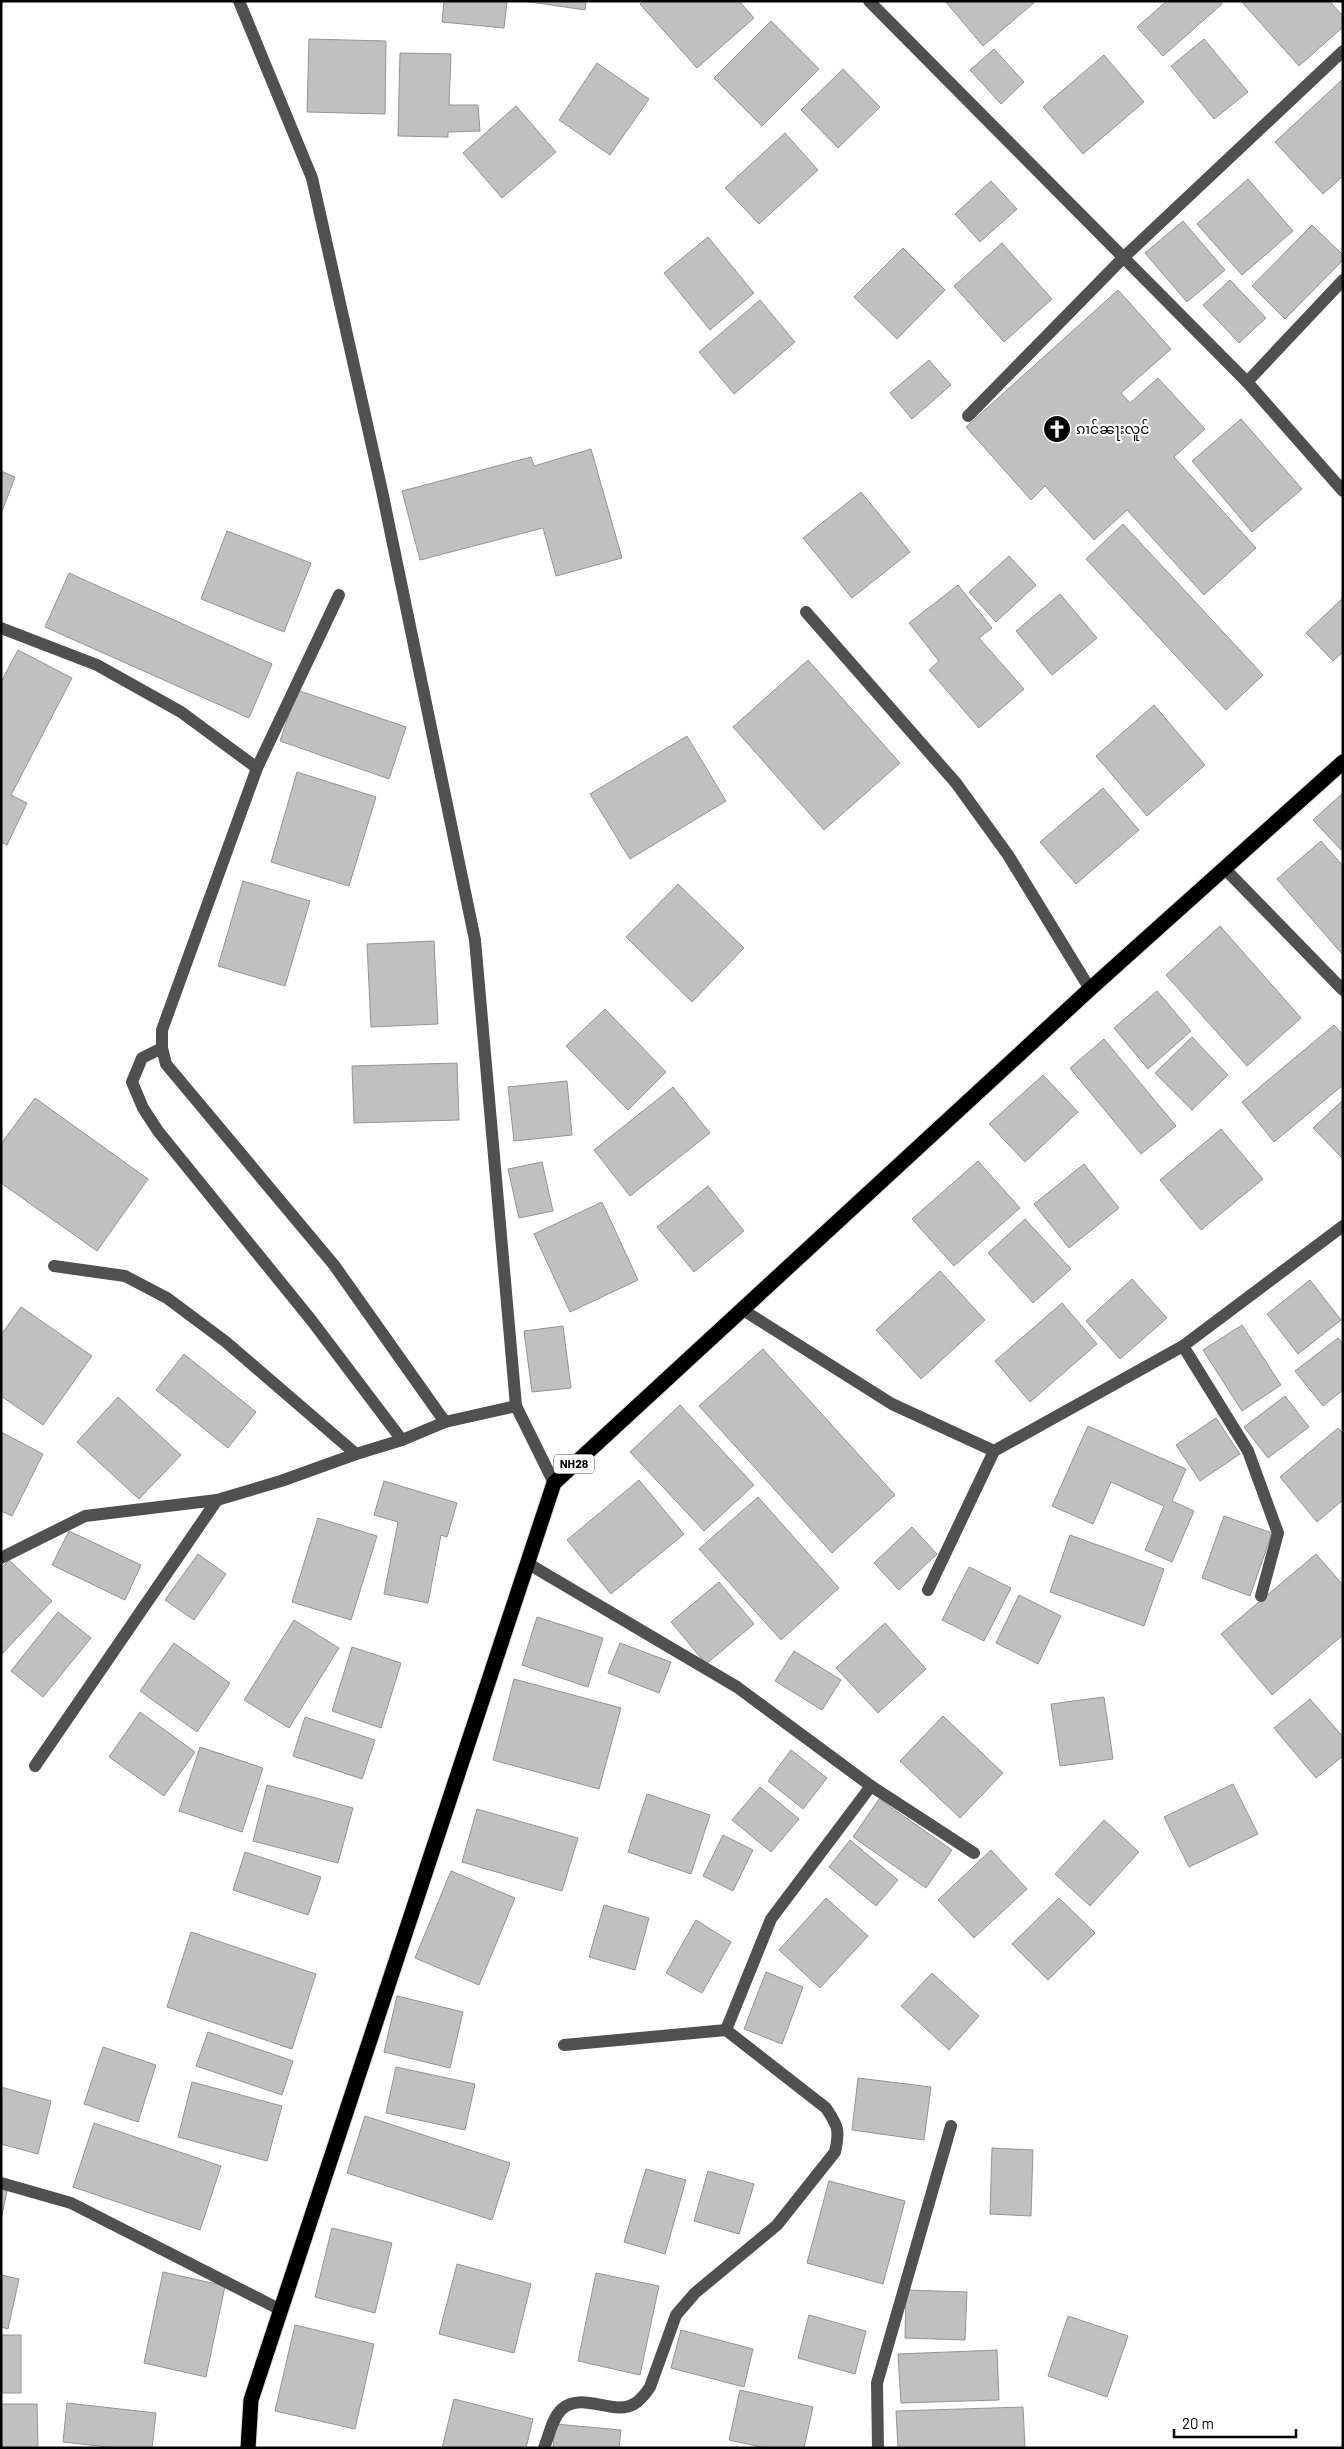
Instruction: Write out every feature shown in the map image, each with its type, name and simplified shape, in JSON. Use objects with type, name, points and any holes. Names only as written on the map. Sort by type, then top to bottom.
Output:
[{"type":"highway","name":"NH28","points":[[248,2448],[251,2400],[554,1483],[1090,989],[1343,762]]},
{"type":"street","points":[[239,1],[312,178],[382,491],[475,940],[516,1406],[554,1483]]},
{"type":"street","points":[[869,1],[1247,382],[1343,491]]},
{"type":"street","points":[[968,416],[1124,256],[1343,51]]},
{"type":"street","points":[[1247,382],[1343,280]]},
{"type":"street","points":[[340,595],[257,768],[162,1030],[162,1048],[166,1064],[334,1265],[445,1422]]},
{"type":"street","points":[[806,612],[956,784],[1008,854],[1090,989]]},
{"type":"street","points":[[1,628],[97,665],[182,712],[257,768]]},
{"type":"street","points":[[1225,869],[1343,990]]},
{"type":"street","points":[[162,1048],[142,1058],[132,1082],[143,1108],[158,1132],[312,1321],[402,1440]]},
{"type":"street","points":[[928,1590],[994,1451],[1182,1346],[1343,1226]]},
{"type":"street","points":[[54,1266],[125,1276],[167,1298],[226,1342],[356,1454]]},
{"type":"street","points":[[743,1310],[892,1404],[994,1451]]},
{"type":"street","points":[[1182,1346],[1248,1451],[1278,1533],[1261,1596]]},
{"type":"street","points":[[1,1558],[85,1516],[217,1500],[281,1482],[356,1454],[402,1440],[445,1422],[516,1406]]},
{"type":"street","points":[[35,1766],[217,1500]]},
{"type":"street","points":[[527,1563],[737,1688],[870,1786],[974,1853]]},
{"type":"street","points":[[726,2030],[771,1919],[870,1786]]},
{"type":"street","points":[[544,2448],[556,2418],[562,2409],[571,2404],[594,2403],[624,2408],[635,2404],[643,2397],[650,2387],[676,2315],[694,2293],[778,2225],[835,2152],[838,2137],[838,2125],[826,2108],[726,2030],[564,2045]]},
{"type":"street","points":[[878,2448],[877,2383],[951,2126]]},
{"type":"street","points":[[1,2183],[71,2203],[281,2310]]},
{"type":"building","points":[[444,1],[507,1],[504,28],[442,22]]},
{"type":"building","points":[[524,1],[586,1],[585,10]]},
{"type":"building","points":[[643,1],[739,1],[754,18],[697,68],[640,4]]},
{"type":"building","points":[[945,1],[1034,1],[1035,2],[983,46]]},
{"type":"building","points":[[1167,1],[1219,1],[1222,4],[1163,56],[1137,27]]},
{"type":"building","points":[[1241,1],[1329,1],[1343,16],[1343,27],[1299,66]]},
{"type":"building","points":[[771,21],[819,69],[762,126],[714,78]]},
{"type":"building","points":[[309,39],[386,41],[385,114],[307,112]]},
{"type":"building","points":[[1204,39],[1248,92],[1214,119],[1171,66]]},
{"type":"building","points":[[994,49],[1024,82],[1001,104],[970,70]]},
{"type":"building","points":[[400,53],[451,54],[449,105],[478,105],[480,131],[448,132],[448,137],[398,136]]},
{"type":"building","points":[[1104,55],[1144,102],[1083,154],[1043,107]]},
{"type":"building","points":[[597,63],[649,99],[610,155],[559,120]]},
{"type":"building","points":[[843,69],[880,107],[838,148],[801,110]]},
{"type":"building","points":[[1343,79],[1343,176],[1323,194],[1275,142]]},
{"type":"building","points":[[516,106],[556,152],[502,198],[463,153]]},
{"type":"building","points":[[785,133],[818,170],[759,224],[725,188]]},
{"type":"building","points":[[1248,179],[1293,231],[1242,275],[1197,224]]},
{"type":"building","points":[[991,181],[1017,209],[980,242],[955,214]]},
{"type":"building","points":[[1183,221],[1225,270],[1187,302],[1145,253]]},
{"type":"building","points":[[1312,225],[1343,255],[1343,260],[1285,319],[1252,286]]},
{"type":"building","points":[[708,237],[754,293],[710,330],[664,273]]},
{"type":"building","points":[[1002,243],[1052,299],[1004,342],[954,286]]},
{"type":"building","points":[[903,248],[945,290],[897,339],[854,297]]},
{"type":"building","points":[[1230,280],[1266,318],[1239,343],[1203,305]]},
{"type":"building","points":[[1118,290],[1171,349],[1121,393],[1130,403],[1158,378],[1205,429],[1174,457],[1256,548],[1204,595],[1127,510],[1094,540],[1045,486],[1031,500],[966,427]]},
{"type":"building","points":[[760,300],[795,342],[734,394],[699,352]]},
{"type":"building","points":[[929,360],[951,385],[912,419],[890,393]]},
{"type":"building","points":[[1241,419],[1302,489],[1252,532],[1192,461]]},
{"type":"building","points":[[591,449],[622,558],[556,576],[543,528],[420,560],[402,491],[531,457],[534,466]]},
{"type":"building","points":[[1,471],[15,477],[1,514]]},
{"type":"building","points":[[861,492],[910,552],[852,598],[803,538]]},
{"type":"building","points":[[1123,524],[1263,675],[1226,710],[1086,559]]},
{"type":"building","points":[[227,531],[311,563],[284,632],[201,599]]},
{"type":"building","points":[[1009,556],[1036,585],[996,622],[969,592]]},
{"type":"building","points":[[69,573],[272,664],[249,718],[45,627]]},
{"type":"building","points":[[958,585],[992,628],[979,638],[1024,689],[979,728],[929,670],[939,661],[909,623]]},
{"type":"building","points":[[1060,594],[1097,638],[1052,675],[1016,631]]},
{"type":"building","points":[[1343,598],[1343,652],[1333,661],[1306,633]]},
{"type":"building","points":[[18,650],[72,678],[11,795],[27,803],[7,845],[1,842],[1,682]]},
{"type":"building","points":[[808,660],[900,763],[824,830],[733,727]]},
{"type":"building","points":[[297,690],[406,727],[389,779],[280,741]]},
{"type":"building","points":[[1154,705],[1205,765],[1147,816],[1096,756]]},
{"type":"building","points":[[687,736],[726,801],[630,859],[590,794]]},
{"type":"building","points":[[297,772],[376,797],[349,886],[271,862]]},
{"type":"building","points":[[1103,788],[1139,830],[1076,884],[1040,842]]},
{"type":"building","points":[[1343,793],[1343,852],[1313,820]]},
{"type":"building","points":[[1321,841],[1343,866],[1343,955],[1277,879]]},
{"type":"building","points":[[243,881],[310,901],[285,986],[218,966]]},
{"type":"building","points":[[678,884],[744,948],[692,1002],[626,937]]},
{"type":"building","points":[[1220,926],[1301,1018],[1247,1066],[1166,975]]},
{"type":"building","points":[[434,941],[438,1024],[371,1027],[367,944]]},
{"type":"building","points":[[1157,991],[1191,1031],[1148,1069],[1114,1028]]},
{"type":"building","points":[[605,1009],[666,1072],[628,1110],[566,1046]]},
{"type":"building","points":[[1334,1025],[1343,1035],[1343,1085],[1274,1142],[1242,1102]]},
{"type":"building","points":[[1192,1037],[1228,1075],[1192,1110],[1155,1073]]},
{"type":"building","points":[[1104,1039],[1176,1126],[1141,1154],[1070,1068]]},
{"type":"building","points":[[457,1063],[459,1120],[354,1123],[352,1066]]},
{"type":"building","points":[[1043,1075],[1078,1112],[1025,1162],[989,1124]]},
{"type":"building","points":[[567,1081],[572,1135],[514,1141],[508,1087]]},
{"type":"building","points":[[673,1087],[710,1133],[630,1196],[594,1150]]},
{"type":"building","points":[[35,1098],[148,1179],[97,1251],[1,1183],[1,1144]]},
{"type":"building","points":[[1343,1100],[1343,1159],[1313,1128]]},
{"type":"building","points":[[1221,1129],[1263,1179],[1201,1230],[1160,1180]]},
{"type":"building","points":[[978,1161],[1020,1208],[954,1266],[912,1219]]},
{"type":"building","points":[[542,1162],[553,1211],[519,1218],[508,1169]]},
{"type":"building","points":[[1084,1164],[1119,1208],[1069,1248],[1034,1204]]},
{"type":"building","points":[[708,1186],[744,1231],[694,1272],[657,1227]]},
{"type":"building","points":[[602,1202],[638,1280],[570,1312],[534,1234]]},
{"type":"building","points":[[1025,1219],[1071,1269],[1033,1303],[988,1253]]},
{"type":"building","points":[[940,1271],[985,1320],[921,1379],[876,1330]]},
{"type":"building","points":[[1132,1279],[1167,1318],[1120,1359],[1086,1321]]},
{"type":"building","points":[[1310,1280],[1341,1320],[1298,1354],[1267,1314]]},
{"type":"building","points":[[1062,1303],[1097,1344],[1030,1402],[995,1361]]},
{"type":"building","points":[[21,1307],[92,1356],[43,1425],[1,1396],[1,1335]]},
{"type":"building","points":[[1242,1325],[1281,1385],[1242,1411],[1203,1350]]},
{"type":"building","points":[[563,1326],[571,1388],[532,1392],[524,1331]]},
{"type":"building","points":[[1338,1338],[1343,1344],[1343,1390],[1323,1406],[1295,1371]]},
{"type":"building","points":[[763,1349],[895,1495],[832,1553],[699,1406]]},
{"type":"building","points":[[184,1354],[256,1412],[228,1448],[156,1390]]},
{"type":"building","points":[[1285,1396],[1309,1427],[1268,1458],[1244,1427]]},
{"type":"building","points":[[118,1397],[181,1455],[139,1499],[77,1442]]},
{"type":"building","points":[[680,1405],[754,1485],[704,1531],[630,1452]]},
{"type":"building","points":[[1216,1418],[1240,1454],[1200,1481],[1176,1445]]},
{"type":"building","points":[[1088,1426],[1186,1469],[1172,1501],[1194,1511],[1172,1562],[1145,1550],[1164,1506],[1111,1482],[1093,1524],[1052,1506]]},
{"type":"building","points":[[1338,1428],[1343,1433],[1343,1500],[1317,1522],[1280,1477]]},
{"type":"building","points":[[1,1432],[43,1454],[12,1516],[1,1511]]},
{"type":"building","points":[[639,1480],[684,1534],[611,1594],[567,1540]]},
{"type":"building","points":[[384,1481],[457,1503],[447,1537],[441,1535],[428,1603],[384,1594],[398,1522],[374,1515]]},
{"type":"building","points":[[758,1497],[839,1588],[781,1640],[699,1549]]},
{"type":"building","points":[[1224,1516],[1272,1533],[1250,1596],[1202,1578]]},
{"type":"building","points":[[318,1518],[377,1536],[351,1620],[292,1602]]},
{"type":"building","points":[[912,1527],[937,1554],[899,1590],[874,1563]]},
{"type":"building","points":[[69,1531],[141,1565],[125,1600],[52,1565]]},
{"type":"building","points":[[1070,1535],[1164,1569],[1144,1626],[1050,1592]]},
{"type":"building","points":[[198,1554],[226,1574],[194,1620],[165,1600]]},
{"type":"building","points":[[1316,1554],[1343,1585],[1343,1635],[1272,1695],[1221,1634]]},
{"type":"building","points":[[9,1560],[52,1601],[1,1655],[1,1568]]},
{"type":"building","points":[[969,1567],[1011,1588],[984,1641],[942,1620]]},
{"type":"building","points":[[719,1582],[754,1624],[706,1664],[671,1622]]},
{"type":"building","points":[[1019,1595],[1061,1616],[1038,1664],[996,1643]]},
{"type":"building","points":[[58,1612],[91,1638],[43,1697],[11,1671]]},
{"type":"building","points":[[537,1617],[603,1638],[588,1687],[522,1665]]},
{"type":"building","points":[[294,1620],[339,1648],[289,1728],[244,1700]]},
{"type":"building","points":[[885,1623],[926,1669],[878,1713],[836,1668]]},
{"type":"building","points":[[174,1643],[230,1683],[197,1732],[140,1691]]},
{"type":"building","points":[[620,1643],[671,1662],[659,1693],[608,1673]]},
{"type":"building","points":[[352,1647],[401,1663],[381,1728],[332,1711]]},
{"type":"building","points":[[794,1651],[841,1680],[822,1710],[775,1681]]},
{"type":"building","points":[[514,1679],[621,1708],[599,1789],[493,1760]]},
{"type":"building","points":[[1104,1697],[1113,1759],[1060,1766],[1051,1704]]},
{"type":"building","points":[[1310,1699],[1343,1737],[1343,1756],[1316,1778],[1274,1728]]},
{"type":"building","points":[[140,1712],[195,1752],[164,1796],[109,1757]]},
{"type":"building","points":[[943,1716],[1003,1773],[960,1818],[900,1761]]},
{"type":"building","points":[[305,1717],[375,1740],[362,1779],[293,1756]]},
{"type":"building","points":[[200,1747],[263,1768],[242,1832],[179,1811]]},
{"type":"building","points":[[791,1750],[827,1778],[803,1809],[768,1781]]},
{"type":"building","points":[[1233,1784],[1258,1834],[1189,1867],[1164,1817]]},
{"type":"building","points":[[267,1785],[353,1808],[338,1863],[253,1841]]},
{"type":"building","points":[[760,1787],[799,1819],[771,1852],[732,1820]]},
{"type":"building","points":[[647,1794],[710,1815],[691,1874],[628,1852]]},
{"type":"building","points":[[879,1799],[952,1850],[926,1888],[853,1837]]},
{"type":"building","points":[[477,1809],[578,1838],[562,1891],[462,1862]]},
{"type":"building","points":[[1104,1820],[1139,1852],[1090,1906],[1055,1874]]},
{"type":"building","points":[[723,1835],[753,1850],[733,1891],[703,1876]]},
{"type":"building","points":[[850,1840],[898,1880],[876,1906],[829,1867]]},
{"type":"building","points":[[991,1850],[1027,1889],[974,1938],[938,1900]]},
{"type":"building","points":[[245,1852],[321,1877],[308,1915],[233,1890]]},
{"type":"building","points":[[451,1871],[515,1898],[479,1985],[415,1958]]},
{"type":"building","points":[[826,1898],[868,1936],[820,1988],[779,1950]]},
{"type":"building","points":[[1059,1898],[1095,1933],[1048,1980],[1012,1944]]},
{"type":"building","points":[[604,1905],[649,1918],[635,1970],[589,1957]]},
{"type":"building","points":[[696,1920],[731,1942],[702,1993],[666,1973]]},
{"type":"building","points":[[191,1932],[316,1974],[292,2049],[167,2007]]},
{"type":"building","points":[[766,1972],[803,1987],[782,2044],[744,2029]]},
{"type":"building","points":[[932,1973],[979,2016],[949,2050],[901,2006]]},
{"type":"building","points":[[397,1996],[463,2012],[450,2068],[384,2052]]},
{"type":"building","points":[[208,2032],[293,2061],[282,2095],[196,2066]]},
{"type":"building","points":[[103,2047],[156,2065],[138,2122],[84,2104]]},
{"type":"building","points":[[396,2067],[475,2084],[465,2130],[386,2113]]},
{"type":"building","points":[[858,2078],[931,2087],[924,2140],[852,2130]]},
{"type":"building","points":[[192,2082],[282,2106],[267,2161],[178,2137]]},
{"type":"building","points":[[1,2087],[51,2101],[38,2154],[1,2144]]},
{"type":"building","points":[[365,2116],[510,2163],[492,2220],[347,2173]]},
{"type":"building","points":[[94,2123],[221,2166],[200,2230],[73,2187]]},
{"type":"building","points":[[992,2148],[1033,2150],[1031,2216],[990,2214]]},
{"type":"building","points":[[646,2169],[686,2180],[665,2254],[624,2242]]},
{"type":"building","points":[[708,2171],[754,2184],[739,2234],[694,2221]]},
{"type":"building","points":[[829,2181],[905,2201],[883,2284],[807,2263]]},
{"type":"building","points":[[1,2186],[8,2187],[1,2219]]},
{"type":"building","points":[[332,2228],[392,2243],[375,2313],[315,2297]]},
{"type":"building","points":[[457,2264],[531,2284],[514,2353],[439,2334]]},
{"type":"building","points":[[163,2272],[225,2286],[206,2377],[144,2363]]},
{"type":"building","points":[[596,2273],[659,2286],[640,2375],[578,2361]]},
{"type":"building","points":[[1,2275],[19,2279],[8,2329],[1,2327]]},
{"type":"building","points":[[906,2290],[967,2292],[965,2340],[905,2338]]},
{"type":"building","points":[[809,2315],[866,2331],[855,2374],[798,2358]]},
{"type":"building","points":[[1068,2316],[1128,2336],[1107,2397],[1048,2376]]},
{"type":"building","points":[[295,2325],[374,2344],[355,2429],[275,2411]]},
{"type":"building","points":[[681,2330],[753,2349],[744,2387],[671,2368]]},
{"type":"building","points":[[1,2335],[21,2335],[21,2393],[1,2393]]},
{"type":"building","points":[[997,2350],[999,2400],[901,2403],[898,2354]]},
{"type":"building","points":[[740,2390],[813,2407],[804,2448],[766,2448],[729,2440]]},
{"type":"building","points":[[454,2399],[533,2419],[526,2448],[442,2448]]},
{"type":"building","points":[[67,2403],[156,2413],[152,2448],[118,2448],[63,2442]]},
{"type":"building","points":[[1,2404],[37,2404],[38,2448],[1,2448]]},
{"type":"building","points":[[1023,2407],[1025,2448],[898,2448],[896,2411]]},
{"type":"building","points":[[555,2424],[621,2430],[619,2448],[553,2448]]},
{"type":"place","name":"ၵၢင်ၼႃးလူင်","points":[[1057,429]]}]
